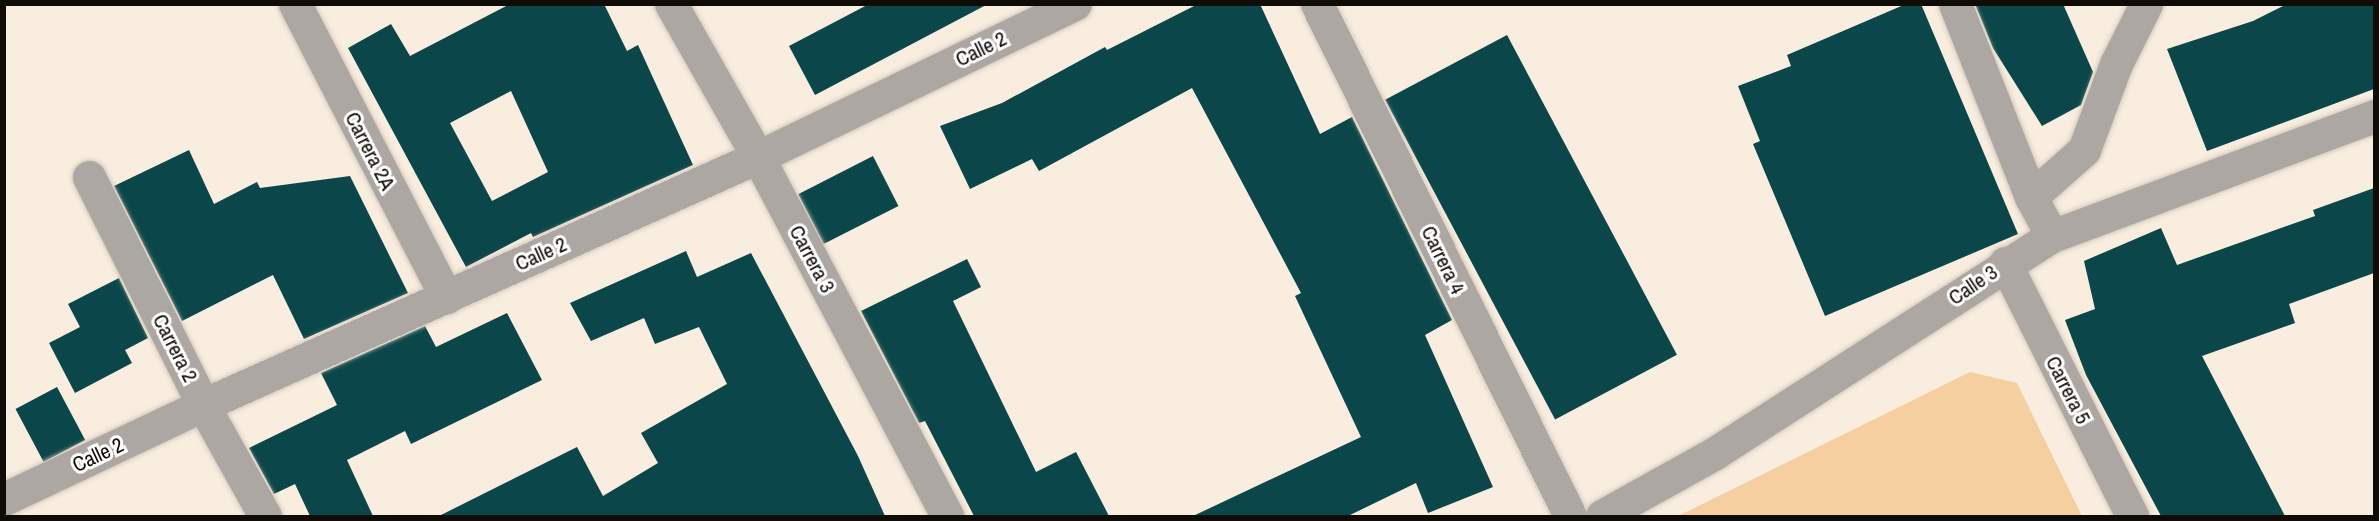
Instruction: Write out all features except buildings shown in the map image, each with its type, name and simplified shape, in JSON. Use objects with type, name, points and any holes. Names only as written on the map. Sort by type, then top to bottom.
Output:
[{"type":"street","name":"Carrera 2A","points":[[295,4],[446,297]]},
{"type":"street","name":"Carrera 3","points":[[671,4],[758,157],[947,516]]},
{"type":"street","name":"Calle 2","points":[[4,500],[203,405],[758,157],[1075,4]]},
{"type":"street","name":"Carrera 4","points":[[1317,4],[1570,516]]},
{"type":"street","points":[[1955,4],[2031,197],[2052,236]]},
{"type":"street","points":[[2031,197],[2084,150],[2116,64],[2146,4]]},
{"type":"street","name":"Calle 3","points":[[1602,516],[1714,453],[2005,263],[2052,236],[2374,116]]},
{"type":"street","name":"Carrera 2","points":[[89,177],[203,405],[265,516]]},
{"type":"street","name":"Carrera 5","points":[[2005,263],[2132,516]]},
{"type":"shaded area","points":[[1970,372],[2017,383],[2082,516],[1678,516]]}]
